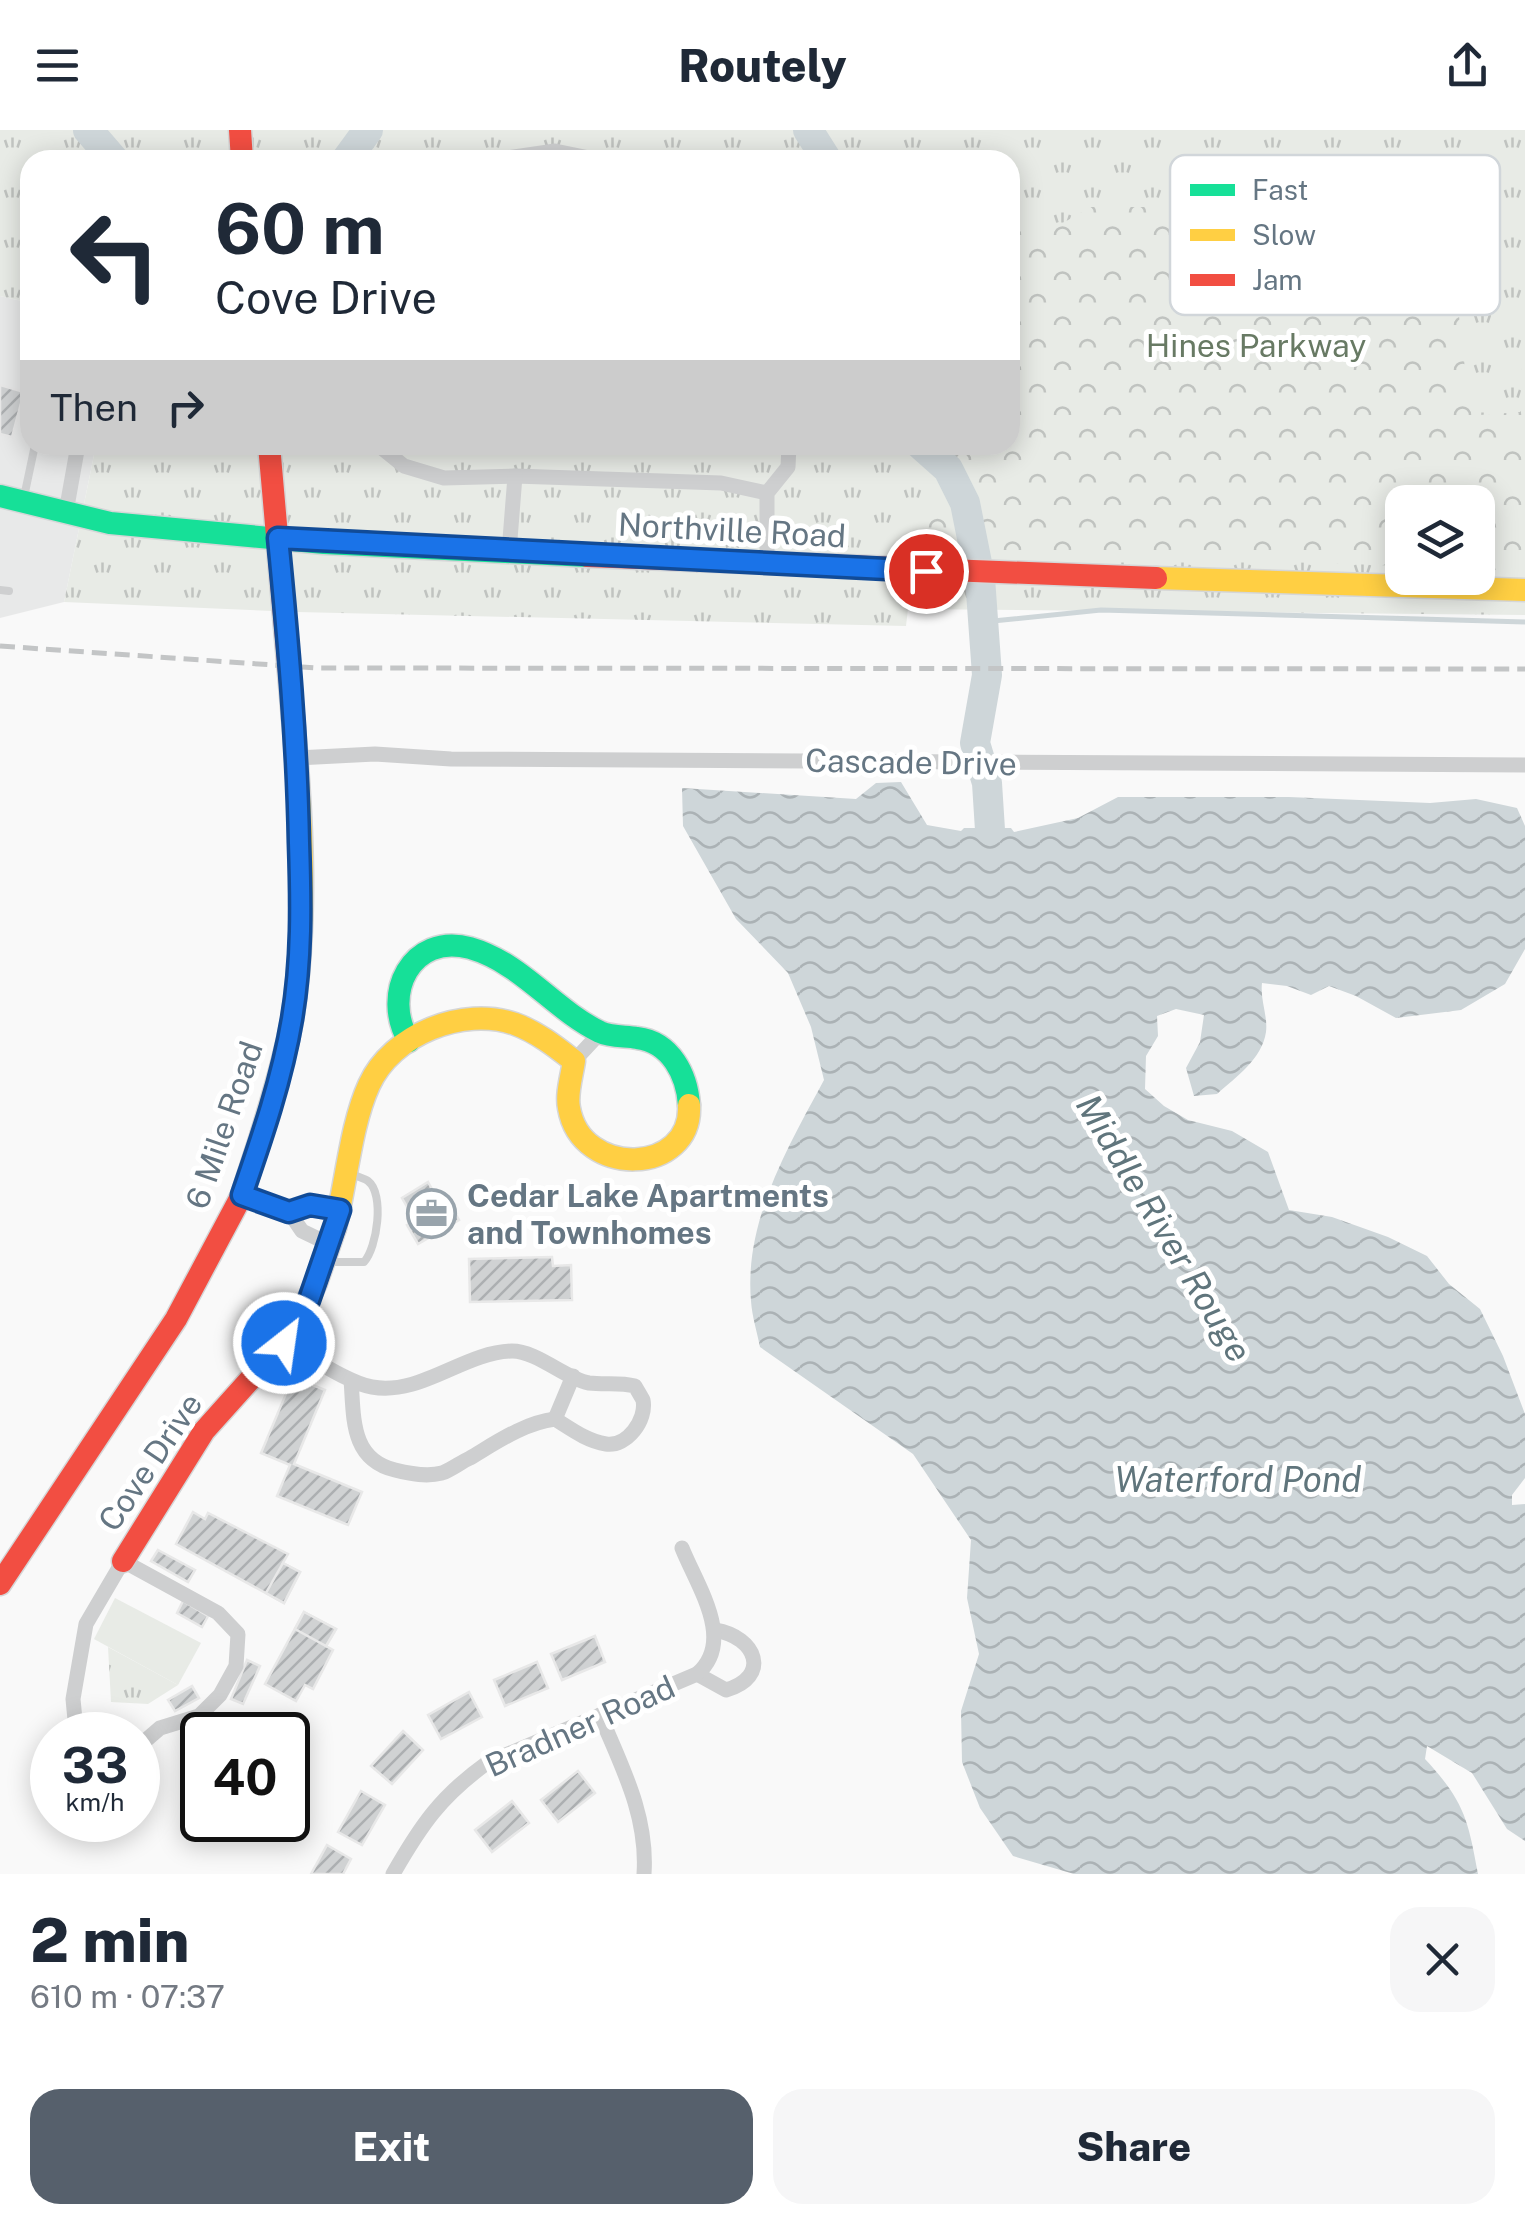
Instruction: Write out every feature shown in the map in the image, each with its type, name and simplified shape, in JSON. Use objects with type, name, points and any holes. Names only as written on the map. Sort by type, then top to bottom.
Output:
[{"type":"street","points":[[66,512],[76,455]]},
{"type":"street","name":"6 Mile Road","points":[[0,1584],[176,1319],[242,1195],[280,1075],[295,1000],[301,916],[297,758],[270,455]]},
{"type":"street","points":[[390,455],[404,466],[444,478],[514,476],[721,483],[767,492]]},
{"type":"street","points":[[767,565],[767,492],[788,467],[789,455]]},
{"type":"street","points":[[509,552],[514,476]]},
{"type":"street","name":"Northville Road","points":[[12,499],[110,523],[509,552],[965,573],[1525,590]]},
{"type":"street","name":"Cascade Drive","points":[[297,758],[375,754],[451,759],[1525,765]]},
{"type":"street","points":[[574,1061],[539,1035],[510,1022],[480,1018],[443,1023],[409,1041],[396,1018],[395,1002],[407,968],[430,950],[457,945],[499,960],[600,1033],[642,1037],[661,1046],[680,1069],[691,1099],[690,1116],[684,1134],[671,1148],[649,1161],[618,1161],[593,1152],[575,1132],[568,1108],[568,1080],[574,1061],[600,1033]]},
{"type":"street","name":"Cove Drive","points":[[75,1712],[73,1699],[86,1624],[202,1433],[284,1343],[309,1300],[340,1210],[371,1081],[384,1062],[409,1041]]},
{"type":"street","points":[[242,1195],[289,1212],[326,1253]]},
{"type":"street","points":[[289,1212],[310,1205],[340,1210]]},
{"type":"street","points":[[284,1343],[351,1380],[372,1387],[408,1386],[446,1369],[515,1350],[587,1383],[635,1386],[642,1399],[642,1413],[635,1430],[620,1443],[608,1445],[583,1436],[555,1418],[521,1428],[444,1472],[416,1475],[387,1468],[370,1458],[355,1435],[351,1380]]},
{"type":"street","points":[[555,1418],[574,1376]]},
{"type":"street","points":[[682,1548],[715,1630]]},
{"type":"street","name":"Cove Drive","points":[[124,1561],[218,1613],[238,1634],[236,1666],[220,1694],[199,1716],[160,1728]]},
{"type":"street","name":"Bradner Road","points":[[393,1874],[422,1824],[461,1782],[488,1764],[697,1674],[711,1659],[715,1630],[730,1632],[750,1646],[754,1660],[739,1686],[726,1690],[697,1674]]},
{"type":"street","points":[[600,1715],[634,1795],[642,1825],[644,1874]]},
{"type":"lane","points":[[12,499],[31,455]]},
{"type":"lane","points":[[326,1253],[364,1262],[375,1242],[375,1191],[370,1182],[348,1173]]},
{"type":"shaded area","points":[[0,296],[20,301],[20,455],[94,455],[64,602],[0,618]]},
{"type":"green space","name":"Hines Parkway","points":[[0,130],[1525,130],[1525,615],[908,609],[906,626],[297,612],[64,602],[94,455],[1020,455],[1020,150],[20,150],[20,301],[0,296]]},
{"type":"green space","name":"Hines Parkway","points":[[1091,207],[1170,208],[1170,315],[1458,315],[1465,369],[1480,415],[1520,412],[1525,291],[1525,571],[1495,570],[1495,485],[1385,485],[1385,565],[906,547],[954,455],[1020,455],[1020,214],[1061,224]]},
{"type":"green space","points":[[115,1598],[201,1643],[178,1685],[94,1639]]},
{"type":"green space","points":[[108,1647],[178,1685],[148,1704],[111,1702]]},
{"type":"water","name":"Waterford Pond","points":[[901,782],[927,825],[961,831],[1011,828],[1014,832],[1078,818],[1118,797],[1289,797],[1430,803],[1476,799],[1517,808],[1525,826],[1525,949],[1505,984],[1461,1010],[1396,1018],[1329,986],[1311,995],[1287,986],[1262,983],[1264,1042],[1247,1067],[1217,1094],[1194,1096],[1186,1068],[1200,1042],[1204,1015],[1176,1009],[1157,1016],[1158,1036],[1146,1056],[1145,1089],[1164,1106],[1188,1120],[1232,1131],[1268,1152],[1289,1210],[1332,1217],[1427,1256],[1449,1284],[1480,1309],[1503,1356],[1525,1414],[1525,1478],[1512,1495],[1512,1505],[1525,1504],[1525,1841],[1507,1829],[1472,1773],[1427,1746],[1425,1759],[1462,1812],[1478,1874],[1074,1874],[1013,1856],[980,1808],[962,1762],[961,1711],[979,1654],[967,1598],[971,1540],[913,1454],[760,1347],[751,1301],[754,1242],[771,1186],[824,1080],[811,1027],[788,973],[736,919],[683,826],[682,788],[856,799],[876,783]]},
{"type":"building","points":[[0,385],[20,391],[20,407],[12,437],[0,434]]},
{"type":"building","name":"Cedar Lake Apartments and Townhomes","points":[[428,1182],[441,1205],[448,1201],[459,1220],[418,1244],[407,1225],[415,1221],[402,1198]]},
{"type":"building","points":[[552,1257],[553,1266],[571,1265],[572,1300],[470,1302],[469,1259]]},
{"type":"building","points":[[293,1377],[325,1390],[294,1464],[362,1492],[348,1525],[277,1496],[290,1465],[261,1453]]},
{"type":"building","points":[[193,1512],[205,1519],[208,1513],[288,1554],[283,1563],[300,1572],[284,1603],[176,1544]]},
{"type":"building","points":[[158,1550],[195,1570],[188,1582],[151,1561]]},
{"type":"building","points":[[283,1563],[300,1572],[284,1603],[266,1593]]},
{"type":"building","points":[[183,1601],[208,1616],[202,1627],[177,1613]]},
{"type":"building","points":[[304,1612],[336,1629],[326,1646],[333,1650],[313,1689],[305,1685],[296,1701],[265,1684]]},
{"type":"building","points":[[304,1612],[336,1629],[326,1646],[295,1629]]},
{"type":"building","points":[[595,1636],[605,1662],[562,1680],[551,1654]]},
{"type":"building","points":[[247,1660],[260,1666],[243,1704],[231,1699]]},
{"type":"building","points":[[537,1662],[548,1688],[505,1706],[494,1680]]},
{"type":"building","points":[[192,1686],[199,1698],[175,1711],[168,1700]]},
{"type":"building","points":[[469,1692],[482,1717],[441,1739],[428,1715]]},
{"type":"building","points":[[403,1731],[423,1750],[392,1784],[371,1766]]},
{"type":"building","points":[[578,1771],[595,1793],[558,1822],[541,1800]]},
{"type":"building","points":[[361,1791],[385,1805],[362,1845],[338,1832]]},
{"type":"building","points":[[512,1801],[529,1823],[492,1852],[475,1830]]},
{"type":"building","points":[[327,1845],[351,1859],[343,1874],[311,1874]]},
{"type":"waterway","name":"Middle River Rouge","points":[[88,130],[105,150]]},
{"type":"waterway","name":"Middle River Rouge","points":[[353,150],[368,130]]},
{"type":"waterway","name":"Middle River Rouge","points":[[808,130],[821,150]]},
{"type":"waterway","name":"Middle River Rouge","points":[[932,455],[948,469],[965,503],[980,578],[987,675],[975,743],[987,783],[990,830]]},
{"type":"waterway","points":[[983,622],[1101,610],[1525,622]]},
{"type":"railway","points":[[0,646],[316,668],[1525,669]]},
{"type":"traffic: fast","points":[[0,496],[110,523],[324,543],[587,556]]},
{"type":"traffic: fast","points":[[409,1041],[398,1005],[407,971],[417,958],[432,949],[470,948],[506,964],[600,1032],[659,1046],[681,1072],[689,1105]]},
{"type":"traffic: slow","points":[[1156,578],[1525,590]]},
{"type":"traffic: slow","points":[[262,1133],[289,1035],[300,945],[301,831],[293,718]]},
{"type":"traffic: slow","points":[[335,1228],[353,1136],[369,1085],[394,1051],[431,1029],[452,1022],[495,1019],[523,1027],[553,1045],[574,1061],[568,1103],[578,1131],[593,1147],[613,1157],[635,1159],[656,1155],[674,1145],[685,1128],[689,1105]]},
{"type":"traffic: jam","points":[[240,130],[241,150]]},
{"type":"traffic: jam","points":[[270,455],[293,718]]},
{"type":"traffic: jam","points":[[587,556],[1156,578]]},
{"type":"traffic: jam","points":[[0,1584],[176,1319],[242,1195],[262,1133]]},
{"type":"traffic: jam","points":[[123,1561],[204,1431],[299,1319],[335,1228]]},
{"type":"place","name":"Cedar Lake Apartments and Townhomes","points":[[432,1213]]},
{"type":"route","points":[[284,1343],[309,1300],[340,1210],[310,1205],[289,1212],[242,1195],[280,1075],[299,964],[297,758],[278,538],[926,571]]}]
